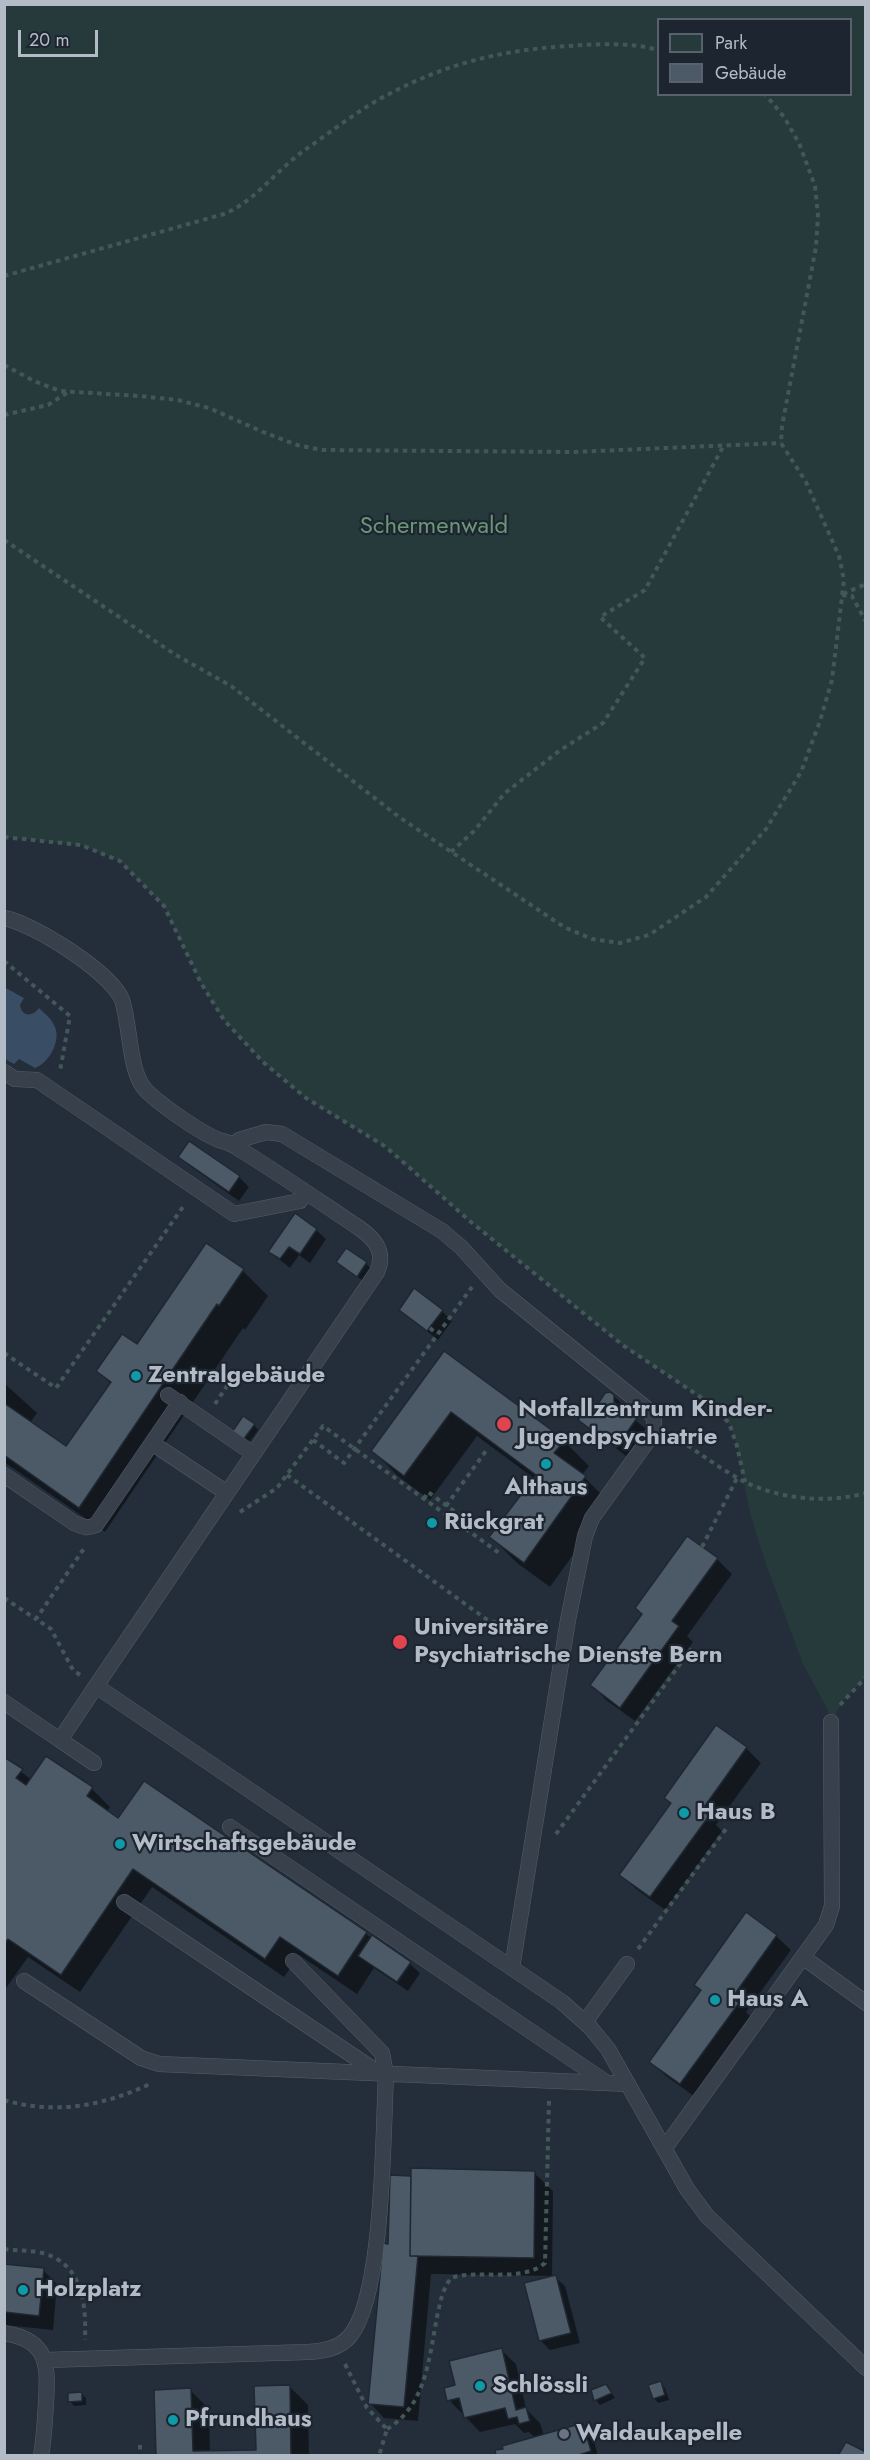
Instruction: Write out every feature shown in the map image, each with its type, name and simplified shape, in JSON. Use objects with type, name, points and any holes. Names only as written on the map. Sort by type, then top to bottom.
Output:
[{"type":"lane","points":[[4,918],[14,920],[44,934],[98,971],[113,985],[122,1000],[135,1066],[142,1086],[156,1100],[206,1133],[235,1146],[369,1235],[380,1252],[381,1264],[60,1740]]},
{"type":"lane","points":[[4,1072],[15,1079],[37,1080],[234,1214],[300,1201],[305,1192]]},
{"type":"lane","points":[[235,1146],[239,1140],[266,1132],[282,1134],[442,1231],[461,1247],[500,1290],[646,1408],[656,1423],[654,1432],[588,1525],[568,1620],[512,1968]]},
{"type":"lane","points":[[4,1475],[83,1527],[96,1525],[152,1443],[174,1399],[245,1448]]},
{"type":"lane","points":[[152,1443],[227,1493]]},
{"type":"lane","points":[[96,1686],[512,1968],[561,2002],[585,2022],[608,2049],[687,2189],[707,2216],[866,2368]]},
{"type":"lane","points":[[4,1702],[94,1763]]},
{"type":"lane","points":[[664,2149],[804,1958],[826,1924],[832,1906],[831,1722]]},
{"type":"lane","points":[[230,1827],[607,2083]]},
{"type":"lane","points":[[124,1902],[383,2074]]},
{"type":"lane","points":[[804,1958],[866,2003]]},
{"type":"lane","points":[[46,2360],[308,2352],[337,2347],[349,2337],[359,2321],[371,2283],[381,2171],[382,2053],[293,1960]]},
{"type":"lane","points":[[585,2022],[627,1964]]},
{"type":"lane","points":[[24,1981],[141,2058],[159,2064],[627,2084]]},
{"type":"lane","points":[[4,2332],[32,2342],[46,2360],[47,2386],[41,2456]]},
{"type":"path","points":[[4,276],[239,208],[258,193],[281,168],[387,94],[459,64],[481,57],[532,48],[604,44],[657,50]]},
{"type":"path","points":[[4,540],[176,655],[231,686],[399,817],[564,927],[592,939],[620,943],[649,935],[706,897],[766,829],[801,772],[832,680],[844,580],[839,556],[806,482],[782,443],[782,426],[816,247],[818,215],[816,186],[799,143],[784,117],[767,96]]},
{"type":"path","points":[[4,365],[34,381],[68,392],[178,400],[209,408],[297,445],[322,450],[574,452],[782,443]]},
{"type":"path","points":[[4,415],[48,405],[68,392]]},
{"type":"path","points":[[451,852],[474,831],[505,793],[559,751],[603,723],[645,658],[600,617],[645,590],[724,444]]},
{"type":"path","points":[[842,595],[866,584]]},
{"type":"path","points":[[842,595],[852,596],[866,622]]},
{"type":"path","points":[[4,837],[81,845],[120,861],[164,906],[201,983],[224,1020],[263,1062],[306,1098],[386,1147],[471,1221],[624,1346],[708,1402],[729,1423],[745,1482]]},
{"type":"path","points":[[4,961],[70,1016],[57,1085],[53,1091]]},
{"type":"path","points":[[4,1353],[56,1388],[196,1188]]},
{"type":"path","points":[[312,1440],[344,1463],[483,1272]]},
{"type":"path","points":[[430,1328],[437,1334]]},
{"type":"path","points":[[204,1420],[233,1377]]},
{"type":"path","points":[[656,1423],[745,1482],[783,1493],[830,1500],[850,1498],[866,1493]]},
{"type":"path","points":[[239,1513],[277,1488],[323,1426],[502,1556]]},
{"type":"path","points":[[446,1506],[488,1448]]},
{"type":"path","points":[[287,1475],[495,1623],[568,1620]]},
{"type":"path","points":[[702,1547],[738,1478]]},
{"type":"path","points":[[424,1499],[428,1492],[466,1520],[462,1527]]},
{"type":"path","points":[[36,1619],[92,1536],[96,1525]]},
{"type":"path","points":[[4,1598],[51,1629],[73,1670]]},
{"type":"path","points":[[549,1842],[694,1645]]},
{"type":"path","points":[[831,1722],[843,1701],[866,1677]]},
{"type":"path","points":[[627,1964],[726,1829]]},
{"type":"path","points":[[4,2100],[33,2107],[65,2108],[97,2104],[138,2090],[189,2065]]},
{"type":"path","points":[[379,2456],[387,2429],[404,2416],[420,2391],[445,2286],[451,2278],[461,2274],[510,2274],[540,2267],[545,2263],[550,2081]]},
{"type":"path","points":[[4,2249],[49,2255],[74,2274],[83,2293],[85,2305],[85,2359]]},
{"type":"path","points":[[337,2347],[367,2408],[387,2429]]},
{"type":"path","points":[[140,2445],[140,2456]]},
{"type":"green space","name":"Schermenwald","points":[[4,5],[865,5],[866,1677],[843,1701],[831,1722],[828,1710],[803,1664],[765,1561],[750,1513],[737,1446],[729,1423],[708,1402],[624,1346],[471,1222],[386,1147],[306,1098],[263,1062],[224,1020],[201,983],[164,906],[120,861],[81,845],[5,837]]},
{"type":"water","points":[[4,987],[24,998],[20,1005],[25,1014],[31,1014],[39,1008],[55,1027],[55,1045],[49,1057],[35,1068],[19,1059],[14,1064],[5,1059]]},
{"type":"building","points":[[189,1141],[240,1176],[229,1192],[178,1157]]},
{"type":"building","points":[[295,1213],[317,1229],[300,1254],[289,1247],[280,1259],[268,1252]]},
{"type":"building","name":"Zentralgebäude","points":[[206,1243],[244,1269],[219,1306],[217,1304],[79,1508],[4,1455],[4,1403],[66,1446],[111,1382],[96,1371],[122,1334],[137,1344]]},
{"type":"building","points":[[346,1248],[367,1262],[357,1277],[336,1262]]},
{"type":"building","points":[[414,1288],[443,1310],[427,1331],[399,1310]]},
{"type":"building","name":"Althaus","points":[[444,1351],[565,1440],[554,1453],[586,1476],[524,1563],[489,1537],[536,1475],[451,1412],[404,1476],[371,1451]]},
{"type":"building","points":[[610,1392],[614,1395],[614,1402],[637,1418],[616,1448],[578,1420],[592,1400],[598,1404],[605,1393]]},
{"type":"building","points":[[243,1416],[255,1424],[243,1440],[232,1432]]},
{"type":"building","points":[[687,1536],[718,1558],[672,1621],[679,1626],[620,1708],[590,1685],[642,1614],[635,1608]]},
{"type":"building","name":"Haus B","points":[[716,1725],[747,1747],[702,1810],[709,1816],[650,1897],[619,1875],[671,1803],[664,1798]]},
{"type":"building","name":"Wirtschaftsgebäude","points":[[46,1756],[93,1787],[87,1796],[118,1818],[144,1781],[367,1932],[338,1976],[280,1937],[265,1959],[133,1869],[61,1975],[8,1939],[4,1945],[4,1757],[23,1769],[16,1778],[26,1785]]},
{"type":"building","name":"Haus A","points":[[746,1912],[777,1935],[732,1998],[739,2003],[680,2084],[649,2062],[701,1990],[694,1985]]},
{"type":"building","points":[[372,1935],[411,1962],[397,1982],[358,1956]]},
{"type":"building","points":[[411,2168],[535,2171],[534,2258],[410,2256]]},
{"type":"building","points":[[390,2175],[411,2176],[410,2256],[418,2256],[404,2407],[368,2404],[383,2243],[388,2244]]},
{"type":"building","name":"Holzplatz","points":[[4,2264],[44,2268],[39,2316],[4,2312]]},
{"type":"building","points":[[556,2275],[571,2333],[539,2341],[524,2283]]},
{"type":"building","name":"Schlössli","points":[[502,2348],[516,2410],[526,2407],[530,2421],[519,2424],[517,2417],[508,2419],[505,2408],[464,2418],[459,2398],[447,2401],[444,2388],[455,2385],[449,2361]]},
{"type":"building","points":[[661,2381],[665,2395],[653,2399],[648,2385]]},
{"type":"building","points":[[606,2384],[612,2393],[594,2401],[591,2390]]},
{"type":"building","name":"Pfrundhaus","points":[[290,2385],[291,2456],[156,2456],[154,2390],[191,2388],[193,2451],[256,2450],[254,2386]]},
{"type":"building","points":[[82,2392],[82,2401],[68,2402],[68,2393]]},
{"type":"building","name":"Waldaukapelle","points":[[583,2423],[591,2451],[576,2456],[496,2456],[495,2450],[503,2449],[502,2446]]},
{"type":"building","points":[[846,2442],[866,2452],[866,2456],[838,2456]]},
{"type":"place","name":"Zentralgebäude","points":[[136,1376]]},
{"type":"place","name":"Notfallzentrum Kinder- Jugendpsychiatrie","points":[[504,1424]]},
{"type":"place","name":"Althaus","points":[[546,1464]]},
{"type":"place","name":"Rückgrat","points":[[432,1523]]},
{"type":"place","name":"Universitäre Psychiatrische Dienste Bern","points":[[400,1642]]},
{"type":"place","name":"Haus B","points":[[684,1813]]},
{"type":"place","name":"Wirtschaftsgebäude","points":[[120,1844]]},
{"type":"place","name":"Haus A","points":[[715,2000]]},
{"type":"place","name":"Holzplatz","points":[[23,2290]]},
{"type":"place","name":"Schlössli","points":[[480,2386]]},
{"type":"place","name":"Pfrundhaus","points":[[173,2420]]},
{"type":"place","name":"Waldaukapelle","points":[[564,2434]]}]
